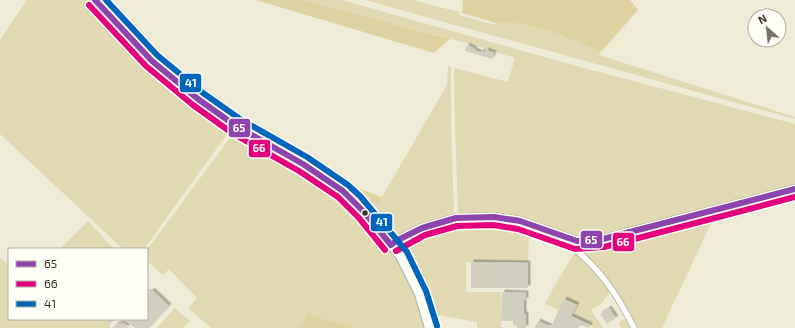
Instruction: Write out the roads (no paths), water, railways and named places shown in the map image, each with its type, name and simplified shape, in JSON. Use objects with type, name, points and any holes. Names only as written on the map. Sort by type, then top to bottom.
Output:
[{"type":"main road","points":[[95,0],[152,61],[198,99],[236,126],[303,164],[342,191],[366,213],[400,256],[419,294],[429,328]]},
{"type":"main road","points":[[391,245],[422,228],[456,218],[486,217],[520,221],[577,241],[603,239],[795,189]]},
{"type":"street","points":[[577,241],[575,249],[590,261],[601,274],[620,300],[634,328]]}]
